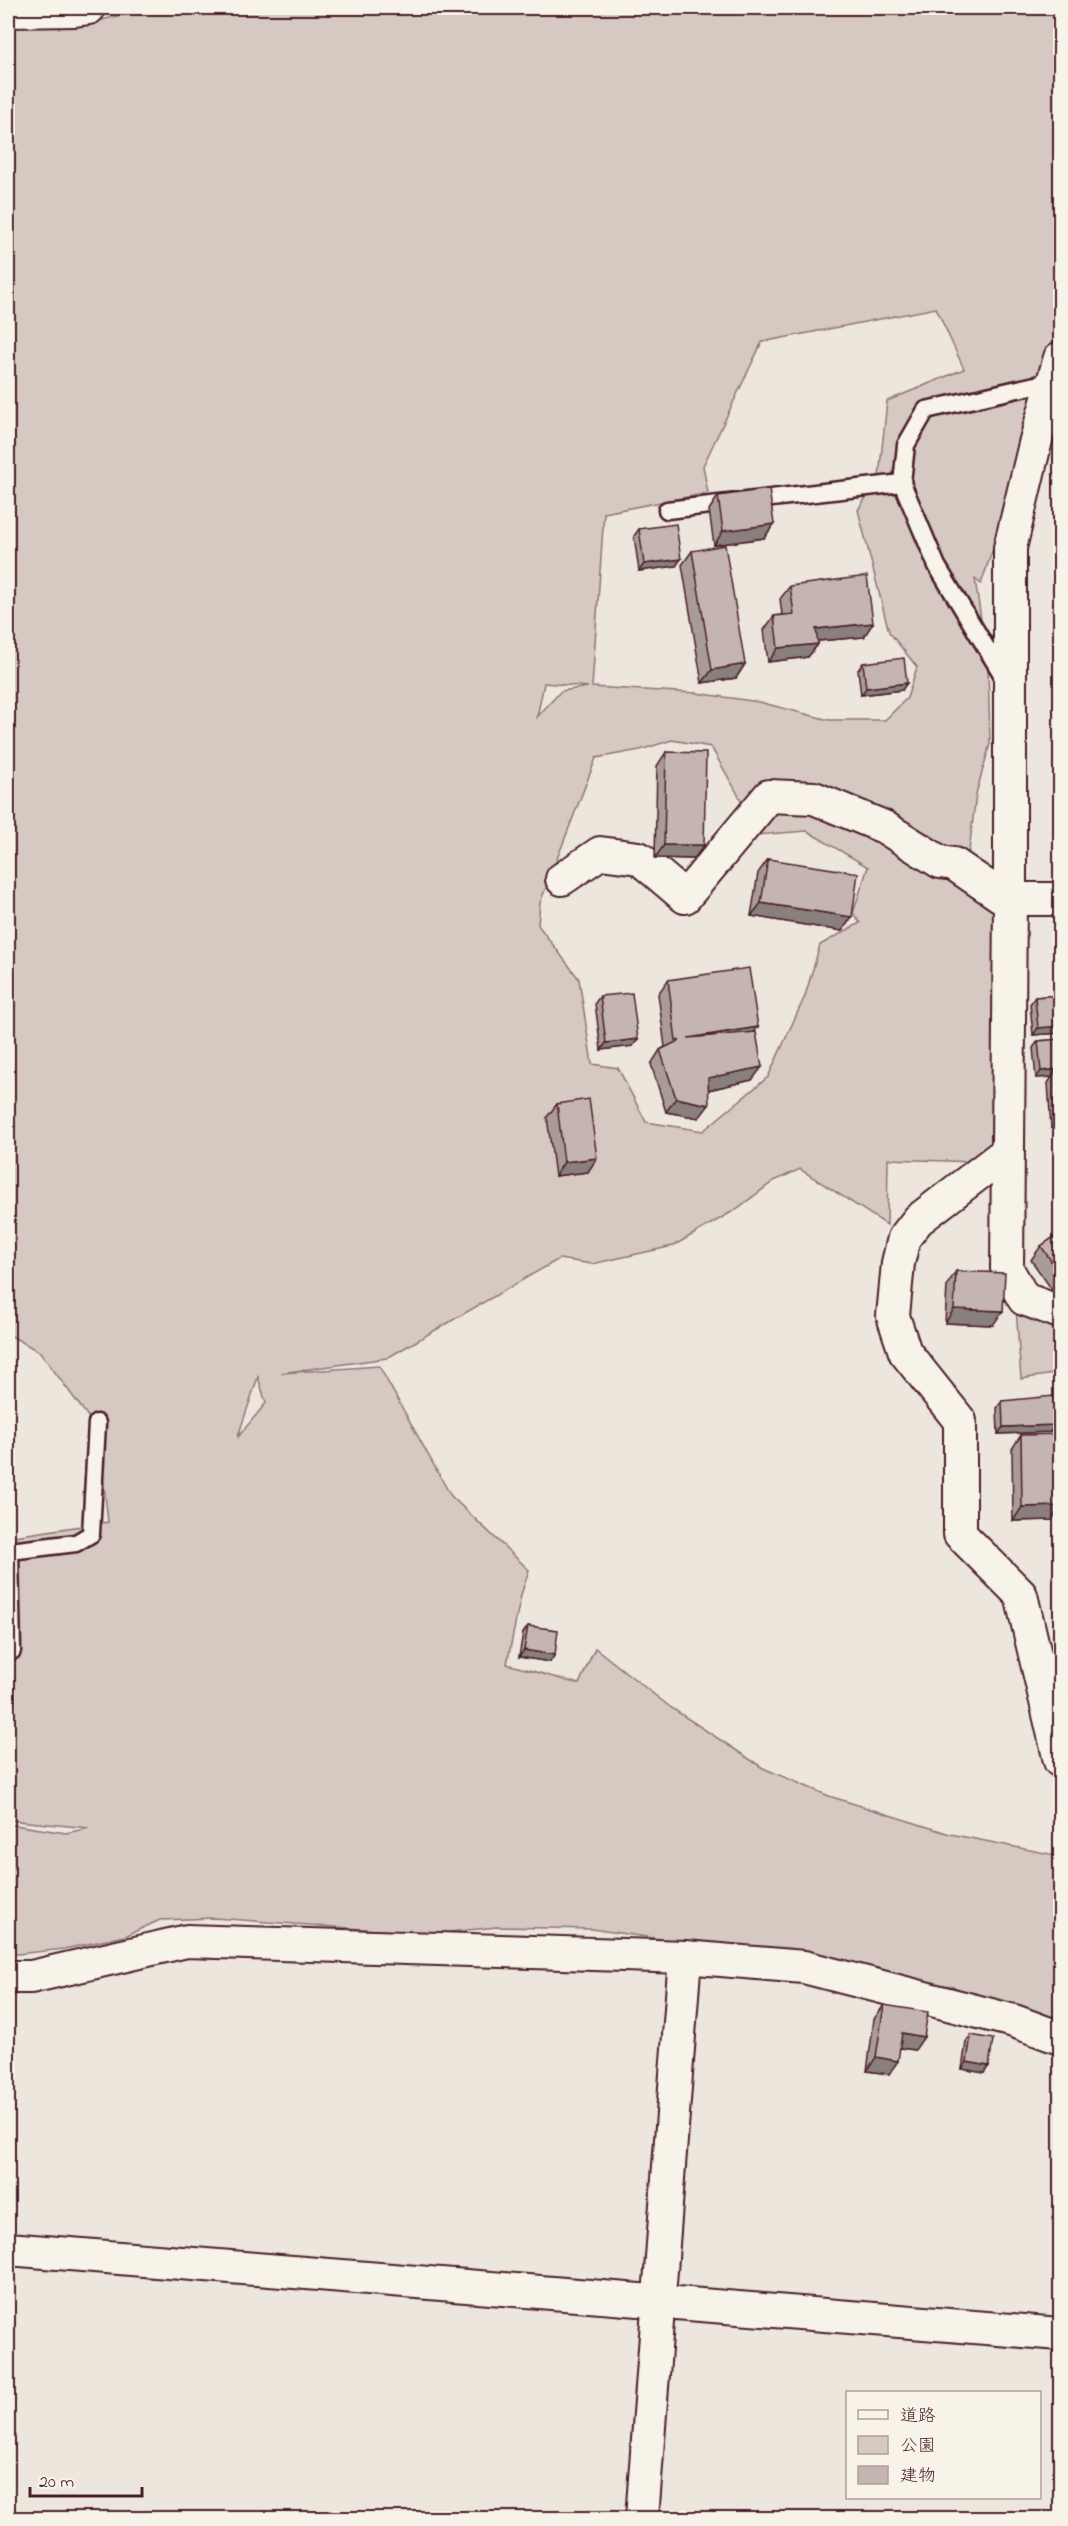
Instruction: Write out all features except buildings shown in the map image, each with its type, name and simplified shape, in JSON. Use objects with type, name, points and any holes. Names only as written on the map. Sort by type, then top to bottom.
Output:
[{"type":"street","points":[[8,11],[89,8]]},
{"type":"street","points":[[1057,370],[1035,440],[1010,548],[1010,899],[1006,1269],[1024,1299],[1060,1312]]},
{"type":"street","points":[[562,879],[600,853],[629,856],[639,858],[686,897],[769,796],[814,798],[884,827],[940,862],[954,864],[1001,896],[1010,899],[1060,899]]},
{"type":"street","points":[[1008,1151],[918,1220],[904,1239],[898,1263],[893,1316],[905,1352],[960,1421],[960,1534],[1021,1595],[1060,1761]]},
{"type":"street","points":[[8,1977],[31,1977],[187,1941],[685,1956],[804,1967],[1014,2021],[1060,2038]]},
{"type":"street","points":[[642,2518],[685,1956]]},
{"type":"street","points":[[8,2248],[1060,2334]]},
{"type":"lane","points":[[1010,687],[937,566],[902,483],[906,445],[926,410],[1057,370]]},
{"type":"lane","points":[[667,510],[902,483]]},
{"type":"lane","points":[[12,1651],[9,1551],[76,1543],[91,1534],[97,1423]]},
{"type":"green space","points":[[8,8],[61,8],[98,21],[149,8],[1060,8],[1060,351],[981,584],[975,579],[988,666],[990,744],[976,794],[969,851],[954,864],[1001,896],[998,1142],[976,1162],[888,1159],[887,1225],[800,1169],[774,1181],[735,1210],[673,1246],[592,1264],[559,1259],[387,1358],[281,1373],[379,1366],[451,1496],[529,1570],[521,1595],[507,1664],[579,1684],[595,1648],[670,1707],[763,1768],[829,1796],[950,1834],[1060,1856],[1060,2023],[953,1987],[873,1970],[592,1929],[496,1927],[432,1934],[214,1918],[160,1920],[125,1936],[64,1949],[8,1955],[8,1824],[66,1833],[89,1828],[8,1820],[8,1537],[108,1522],[98,1430],[40,1352],[11,1336],[8,1323]],"holes":[[[936,308],[964,369],[887,401],[879,477],[858,510],[889,632],[917,667],[907,698],[885,720],[829,720],[759,702],[696,693],[592,687],[604,513],[708,493],[703,466],[762,342]],[[544,683],[588,687],[561,691],[537,717]],[[672,740],[711,747],[740,798],[755,835],[807,831],[868,867],[853,913],[860,923],[820,945],[805,996],[768,1077],[703,1131],[646,1122],[618,1068],[592,1064],[579,979],[538,925],[540,903],[596,758],[640,750]],[[258,1377],[266,1403],[238,1437]]]},
{"type":"green space","points":[[1016,1308],[1060,1326],[1060,1373],[1021,1379]]}]
